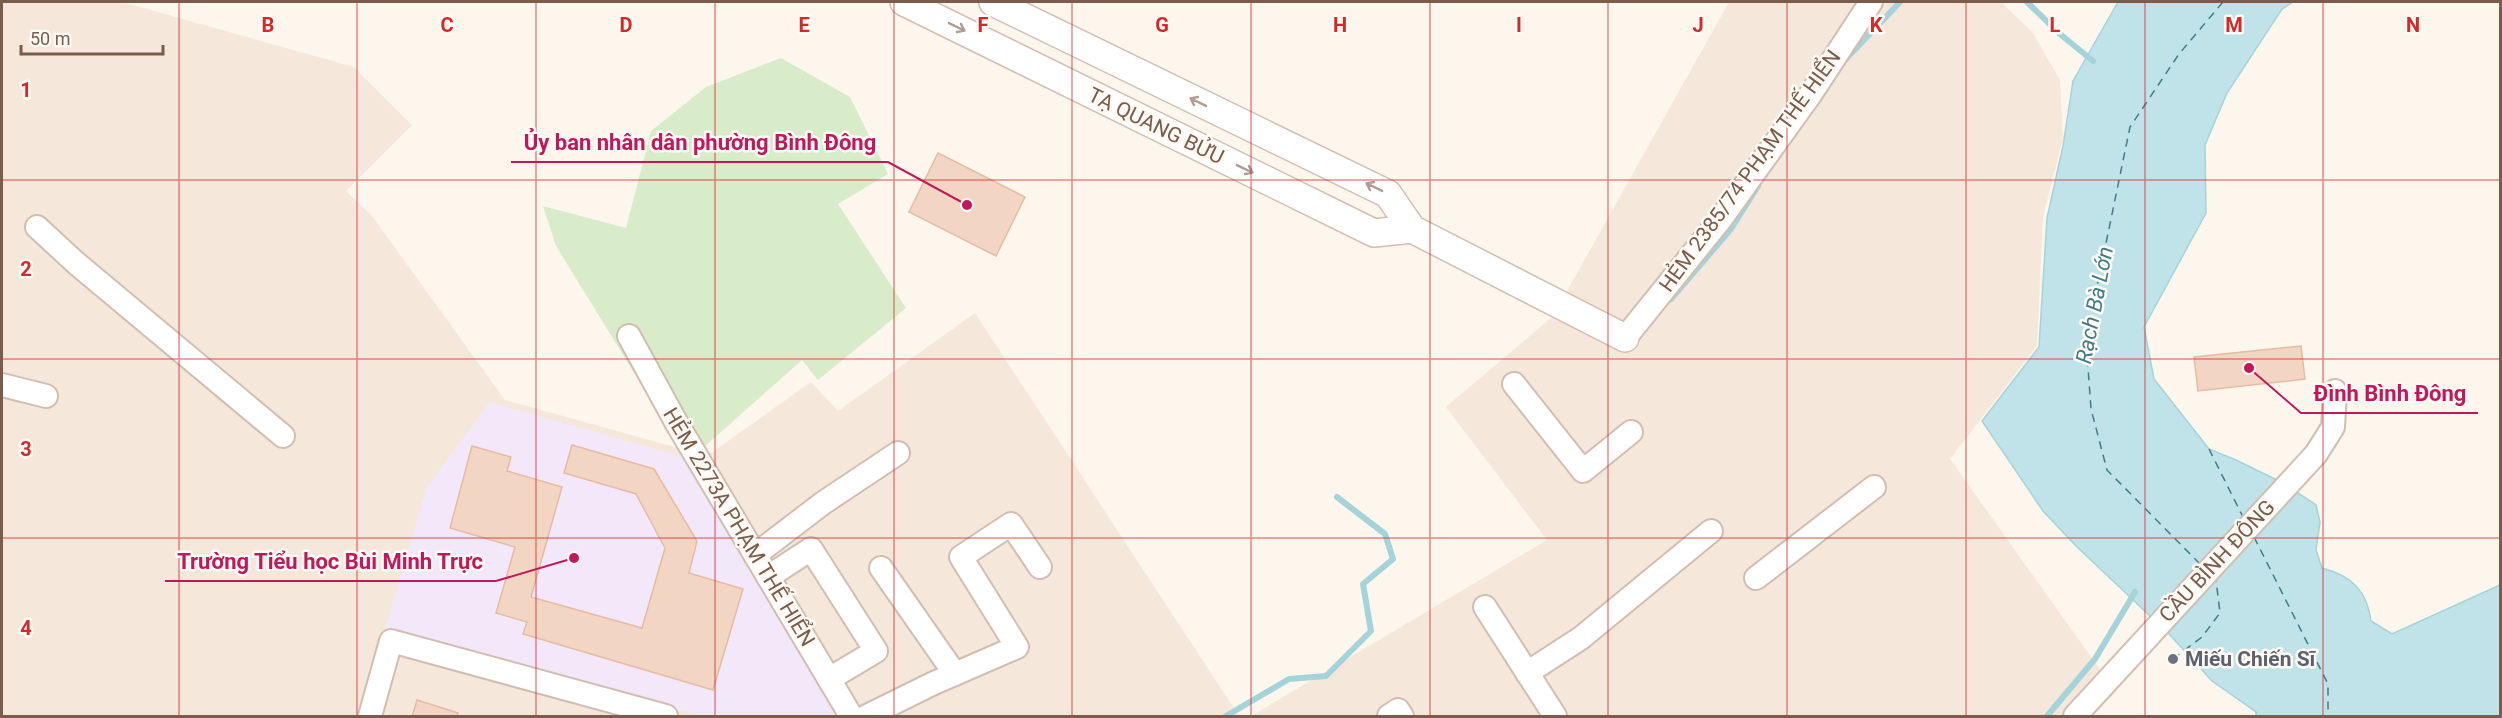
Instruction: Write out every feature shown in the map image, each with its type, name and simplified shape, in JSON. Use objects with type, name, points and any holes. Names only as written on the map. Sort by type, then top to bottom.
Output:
[{"type":"street","name":"TẠ QUANG BỬU","points":[[904,2],[1374,233],[1412,230]]},
{"type":"street","name":"HẺM 2385/74 PHẠM THẾ HIỂN","points":[[1625,338],[1727,211],[1810,95],[1871,2]]},
{"type":"street","name":"TẠ QUANG BỬU","points":[[997,4],[1388,194],[1412,230],[1625,338]]},
{"type":"street","points":[[985,41],[997,4]]},
{"type":"street","points":[[37,226],[76,263],[283,436]]},
{"type":"street","name":"HẺM 2273A PHẠM THẾ HIỂN","points":[[629,336],[676,422],[851,717]]},
{"type":"street","points":[[1514,384],[1583,471],[1631,432]]},
{"type":"street","points":[[2,385],[46,396]]},
{"type":"street","name":"CẦU BÌNH ĐÔNG","points":[[2075,717],[2316,454],[2333,427],[2335,391]]},
{"type":"street","points":[[755,555],[824,503],[898,453]]},
{"type":"street","points":[[1756,578],[1874,487]]},
{"type":"street","points":[[867,717],[1017,647],[961,557],[1011,524],[1040,567]]},
{"type":"street","points":[[1527,673],[1581,638],[1711,531]]},
{"type":"street","points":[[768,577],[811,549],[876,651],[828,679]]},
{"type":"street","points":[[880,568],[955,674]]},
{"type":"street","points":[[1485,607],[1555,717]]},
{"type":"street","points":[[370,717],[391,641],[666,717]]},
{"type":"street","points":[[1389,717],[1398,710],[1402,717]]},
{"type":"shaded area","points":[[2,2],[122,2],[354,67],[412,125],[346,191],[372,216],[505,400],[707,456],[811,382],[838,411],[975,313],[1239,716],[2,716]]},
{"type":"shaded area","points":[[1729,2],[2001,2],[2033,33],[2060,80],[2063,138],[2043,217],[2037,346],[1950,459],[2116,692],[2092,716],[1251,716],[1547,540],[1446,407],[1553,316]]},
{"type":"shaded area","points":[[490,402],[683,457],[836,716],[704,716],[385,629],[427,487]]},
{"type":"green space","points":[[781,58],[850,97],[888,174],[838,204],[906,308],[818,380],[802,360],[704,447],[678,444],[556,246],[543,206],[626,228],[651,131],[706,87]]},
{"type":"water","name":"Rạch Bà Lớn","points":[[2118,2],[2293,2],[2282,9],[2227,93],[2205,145],[2206,213],[2144,327],[2154,379],[2209,449],[2283,483],[2316,505],[2320,522],[2316,550],[2322,568],[2350,580],[2362,593],[2371,621],[2392,634],[2500,585],[2500,716],[2256,716],[2256,712],[2212,681],[2169,634],[2076,546],[2043,511],[1982,421],[2039,347],[2047,218],[2063,146],[2073,81]]},
{"type":"building","points":[[938,153],[1025,197],[996,256],[909,212]]},
{"type":"building","points":[[2301,346],[2305,379],[2198,391],[2194,357]]},
{"type":"building","points":[[572,445],[654,469],[697,541],[689,573],[743,589],[713,690],[523,634],[527,622],[496,613],[515,547],[450,528],[472,446],[511,457],[507,471],[562,487],[531,597],[642,628],[665,548],[636,494],[564,473]]},
{"type":"building","points":[[417,700],[458,713],[457,717],[412,717]]},
{"type":"waterway","points":[[1845,60],[1900,2]]},
{"type":"waterway","points":[[2027,2],[2060,34],[2093,61]]},
{"type":"waterway","points":[[1671,299],[1731,229],[1758,186]]},
{"type":"waterway","points":[[1226,716],[1289,679],[1326,676],[1371,631],[1363,584],[1393,559],[1385,534],[1337,497]]},
{"type":"waterway","points":[[2047,716],[2095,659],[2135,592]]},
{"type":"ferry route","points":[[2200,564],[2107,470],[2091,409],[2086,340],[2130,127],[2179,54],[2223,2]]},
{"type":"ferry route","points":[[2209,449],[2243,517]]},
{"type":"ferry route","points":[[2254,537],[2328,684],[2328,716]]},
{"type":"ferry route","points":[[2173,659],[2202,637],[2220,613],[2216,580]]},
{"type":"place","name":"Ủy ban nhân dân phường Bình Đông","points":[[967,205]]},
{"type":"place","name":"Đình Bình Đông","points":[[2249,368]]},
{"type":"place","name":"Trường Tiểu học Bùi Minh Trực","points":[[574,558]]},
{"type":"place","name":"Miếu Chiến Sĩ","points":[[2173,659]]}]
